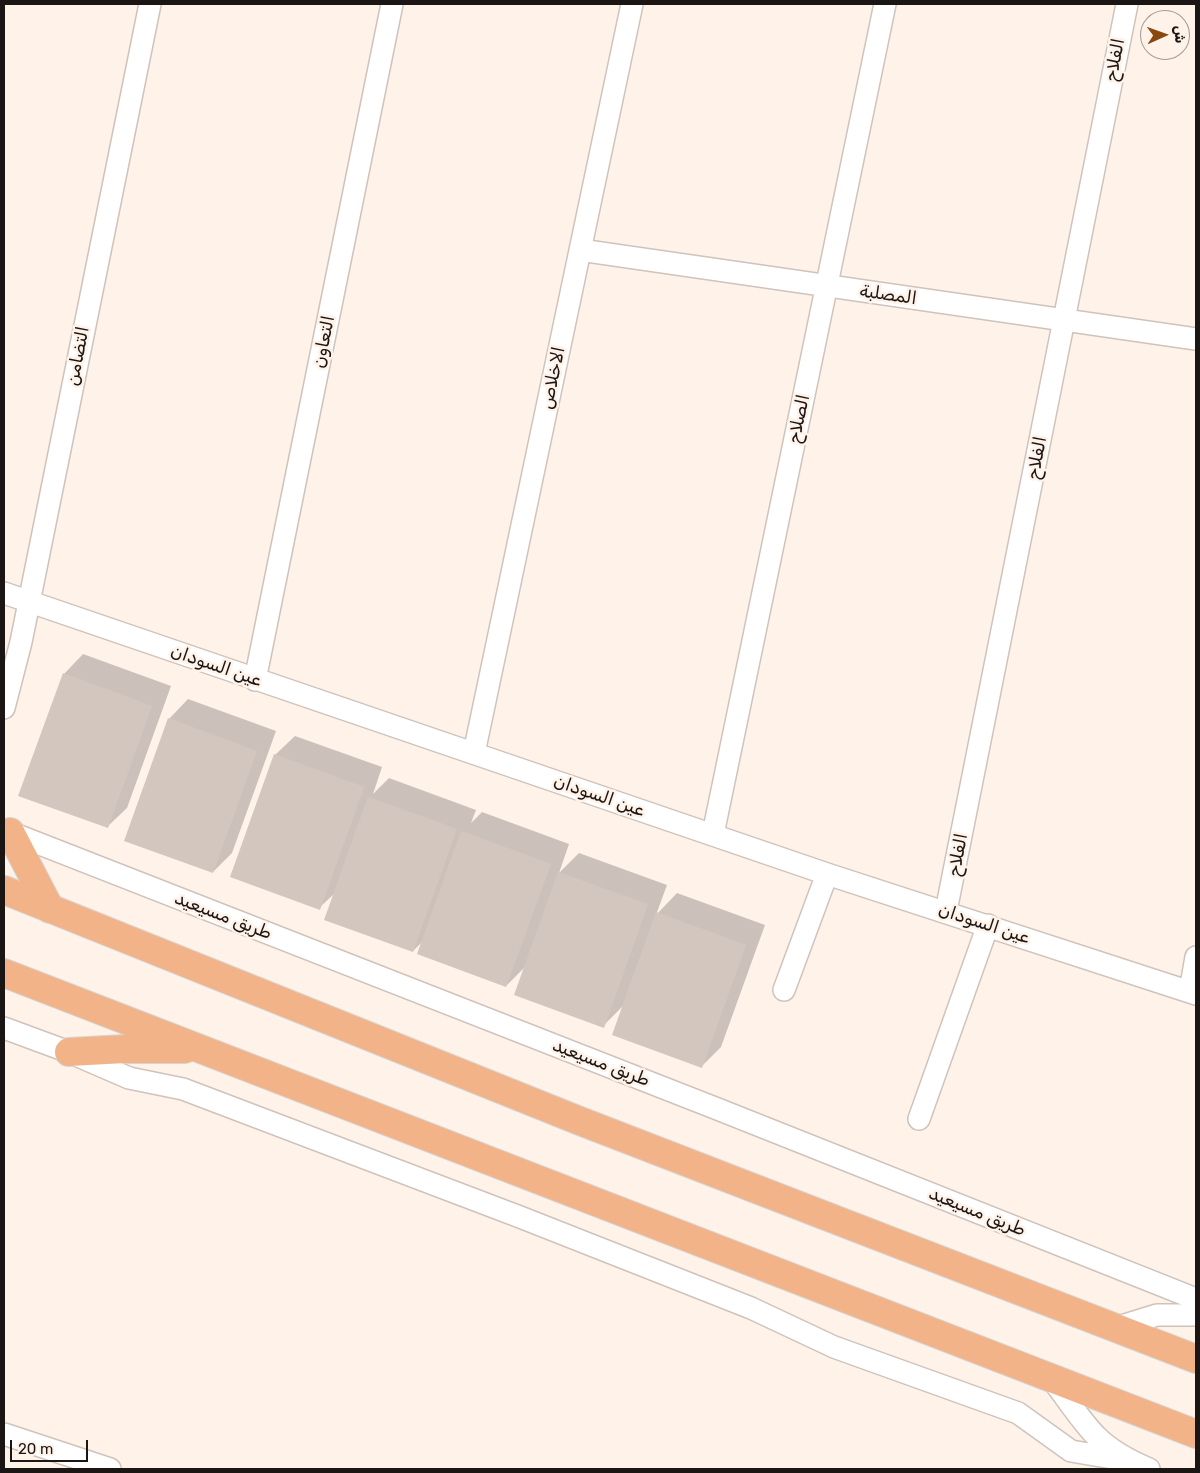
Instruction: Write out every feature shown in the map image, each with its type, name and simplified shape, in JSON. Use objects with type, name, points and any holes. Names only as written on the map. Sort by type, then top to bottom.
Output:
[{"type":"highway","points":[[7,831],[50,909]]},
{"type":"highway","points":[[4,890],[580,1122],[820,1216],[1196,1359]]},
{"type":"highway","points":[[4,973],[1196,1434]]},
{"type":"highway","points":[[69,1052],[125,1049],[205,1050]]},
{"type":"street","name":"التضامن","points":[[4,708],[21,642],[150,4]]},
{"type":"street","name":"التعاون","points":[[255,680],[392,4]]},
{"type":"street","name":"الاخلاص","points":[[474,753],[632,4]]},
{"type":"street","name":"الصلاح","points":[[713,834],[885,4]]},
{"type":"street","name":"الفلاح","points":[[946,912],[1127,4]]},
{"type":"street","name":"المصلبة","points":[[580,250],[1196,339]]},
{"type":"street","name":"عين السودان","points":[[4,593],[827,874],[1193,992]]},
{"type":"street","name":"طريق مسيعيد","points":[[7,831],[724,1111],[1196,1299]]},
{"type":"street","points":[[784,990],[827,874]]},
{"type":"street","points":[[919,1119],[988,925]]},
{"type":"street","points":[[1193,992],[1196,957]]},
{"type":"street","points":[[7,1031],[69,1052],[129,1078],[183,1089],[520,1217],[751,1308],[834,1348],[1018,1413],[1071,1451],[1140,1465]]},
{"type":"street","points":[[1115,1328],[1157,1315],[1196,1315]]},
{"type":"street","points":[[1051,1378],[1096,1436],[1113,1450],[1140,1465]]},
{"type":"street","points":[[4,1434],[110,1469]]},
{"type":"building","points":[[63,673],[152,706],[108,828],[18,796]]},
{"type":"building","points":[[168,718],[257,751],[213,873],[124,841]]},
{"type":"building","points":[[274,754],[364,787],[320,910],[230,877]]},
{"type":"building","points":[[368,797],[457,829],[413,952],[324,920]]},
{"type":"building","points":[[461,831],[551,864],[506,987],[417,954]]},
{"type":"building","points":[[558,872],[648,904],[604,1028],[514,995]]},
{"type":"building","points":[[656,912],[746,945],[702,1068],[612,1035]]}]
